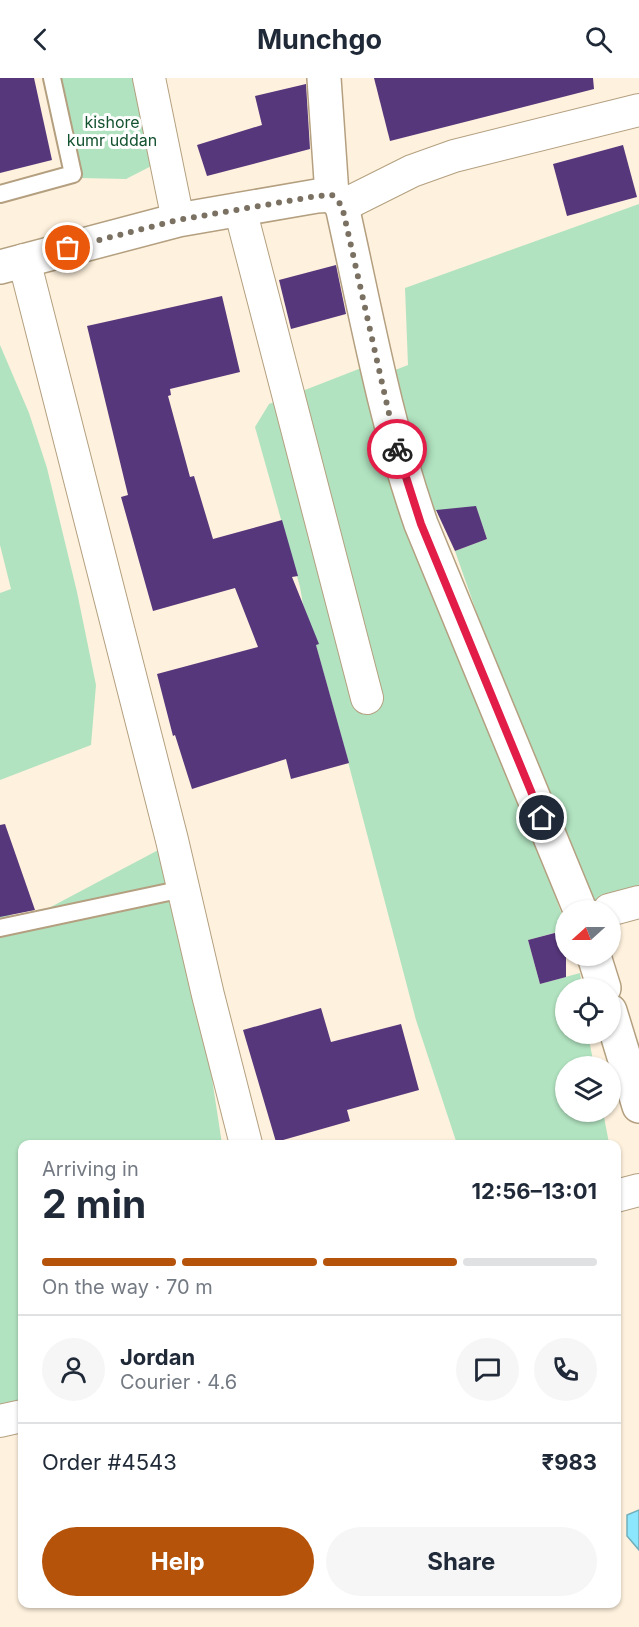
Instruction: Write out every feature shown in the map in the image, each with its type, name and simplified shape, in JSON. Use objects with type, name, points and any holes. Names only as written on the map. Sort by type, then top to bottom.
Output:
[{"type":"street","points":[[149,78],[178,220]]},
{"type":"street","points":[[324,78],[337,201],[394,439],[408,485],[421,524],[576,900]]},
{"type":"street","points":[[245,1140],[183,890],[12,263],[178,220],[317,196],[337,201],[454,156],[639,110]]},
{"type":"street","points":[[240,209],[367,698]]},
{"type":"street","points":[[621,907],[639,902]]},
{"type":"street","points":[[620,1044],[639,1106]]},
{"type":"street","points":[[621,1195],[639,1190]]},
{"type":"street","points":[[0,1421],[18,1417]]},
{"type":"lane","points":[[0,194],[73,174],[52,78]]},
{"type":"lane","points":[[0,928],[183,890]]},
{"type":"green space","name":"kishore kumr uddan","points":[[52,78],[142,78],[163,160],[126,179],[81,178]]},
{"type":"green space","points":[[639,204],[639,891],[611,900],[584,900],[520,736],[455,551],[487,539],[476,507],[434,511],[501,687],[482,695],[557,900],[555,933],[528,940],[540,984],[555,980],[555,1044],[590,1044],[592,1056],[555,1056],[555,1122],[605,1122],[608,1140],[456,1140],[416,1020],[342,739],[255,427],[269,404],[387,358],[390,372],[408,365],[405,288]]},
{"type":"green space","points":[[0,345],[29,413],[47,468],[77,592],[96,685],[91,745],[0,780],[0,593],[11,589],[0,545]]},
{"type":"green space","points":[[164,847],[200,1000],[221,1140],[18,1140],[18,1415],[0,1419],[0,914],[30,918]]},
{"type":"green space","points":[[580,973],[581,978],[562,978]]},
{"type":"water","points":[[639,1510],[639,1550],[627,1536],[627,1515]]},
{"type":"building","points":[[0,78],[34,78],[52,160],[0,173]]},
{"type":"building","points":[[374,78],[593,78],[594,89],[390,141]]},
{"type":"building","points":[[306,84],[310,149],[207,176],[197,145],[262,125],[255,96]]},
{"type":"building","points":[[623,145],[637,197],[567,216],[553,164]]},
{"type":"building","points":[[336,265],[346,314],[291,329],[279,280]]},
{"type":"building","points":[[222,296],[240,372],[170,389],[171,395],[168,396],[190,477],[194,476],[213,539],[282,520],[298,576],[292,577],[319,644],[316,645],[349,763],[291,779],[286,759],[192,789],[175,735],[173,736],[157,674],[258,647],[235,588],[153,611],[121,497],[128,495],[87,326]]},
{"type":"building","points":[[476,506],[487,539],[455,551],[436,510]]},
{"type":"building","points":[[5,824],[35,910],[0,917],[0,825]]},
{"type":"building","points":[[555,933],[555,966],[566,966],[566,977],[555,978],[555,980],[540,984],[528,940]]},
{"type":"building","points":[[321,1008],[331,1042],[401,1024],[419,1090],[347,1110],[350,1121],[283,1140],[275,1140],[243,1030]]},
{"type":"way so far","points":[[68,248],[178,220],[332,195],[342,206],[397,449]]},
{"type":"route","points":[[397,449],[421,524],[542,818]]}]
